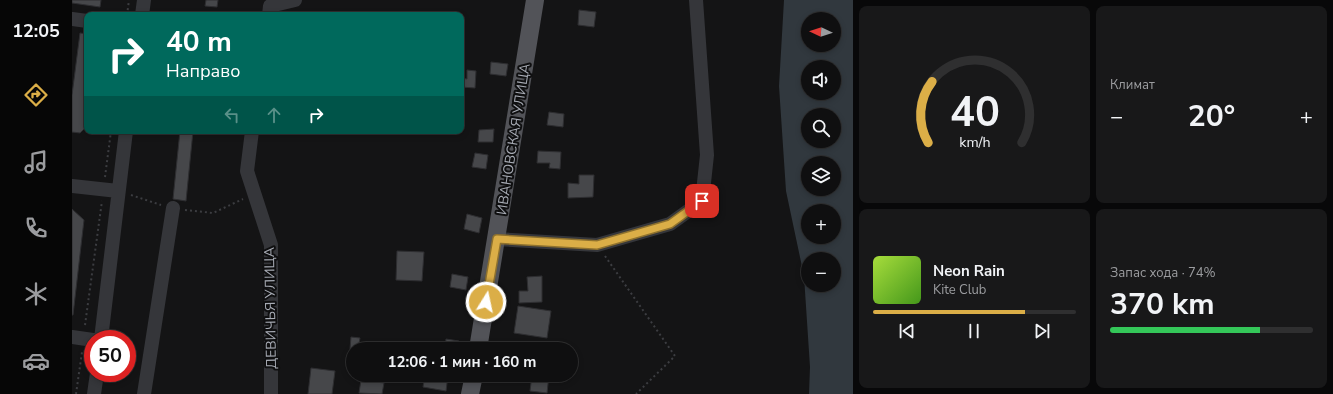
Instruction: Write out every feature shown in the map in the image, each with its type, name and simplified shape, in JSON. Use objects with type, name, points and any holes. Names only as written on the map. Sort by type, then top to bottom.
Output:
[{"type":"main road","name":"ИВАНОВСКАЯ УЛИЦА","points":[[479,342],[535,0]]},
{"type":"main road","points":[[470,394],[473,382]]},
{"type":"street","points":[[142,12],[144,0]]},
{"type":"street","points":[[269,12],[270,6],[295,0]]},
{"type":"street","points":[[497,239],[597,245],[670,224],[702,201],[707,155],[696,0]]},
{"type":"street","points":[[72,19],[84,21]]},
{"type":"street","points":[[102,330],[126,134]]},
{"type":"street","name":"ДЕВИЧЬЯ УЛИЦА","points":[[252,134],[247,171],[271,245],[271,394]]},
{"type":"street","points":[[72,186],[118,192]]},
{"type":"street","points":[[144,394],[173,208]]},
{"type":"street","points":[[94,394],[96,382]]},
{"type":"path","points":[[127,12],[129,0]]},
{"type":"path","points":[[76,394],[111,134]]},
{"type":"path","points":[[118,192],[173,208],[212,213],[254,194]]},
{"type":"path","points":[[597,245],[675,356],[636,394]]},
{"type":"shaded area","points":[[784,0],[853,0],[853,394],[809,394],[810,367],[805,292],[841,292],[841,252],[801,252],[801,262],[786,191],[779,86]]},
{"type":"building","points":[[72,0],[101,0],[100,7],[72,3]]},
{"type":"building","points":[[206,0],[218,0],[217,7],[205,6]]},
{"type":"building","points":[[579,10],[596,12],[594,27],[578,25]]},
{"type":"building","points":[[80,33],[84,34],[84,129],[80,133],[72,132],[72,95]]},
{"type":"building","points":[[491,62],[508,64],[506,76],[490,74]]},
{"type":"building","points":[[467,70],[476,71],[475,88],[464,87],[464,78],[467,79]]},
{"type":"building","points":[[549,112],[564,114],[563,127],[547,125]]},
{"type":"building","points":[[494,129],[493,142],[478,142],[479,130]]},
{"type":"building","points":[[180,134],[193,134],[186,201],[173,199]]},
{"type":"building","points":[[538,151],[561,152],[560,169],[549,168],[550,163],[537,163]]},
{"type":"building","points":[[475,153],[488,155],[486,169],[472,167]]},
{"type":"building","points":[[579,175],[594,175],[593,197],[568,198],[568,183],[579,184]]},
{"type":"building","points":[[72,209],[84,220],[73,315],[72,315]]},
{"type":"building","points":[[467,214],[482,218],[479,233],[464,229]]},
{"type":"building","points":[[397,251],[424,252],[422,281],[396,280]]},
{"type":"building","points":[[452,274],[468,277],[466,290],[450,287]]},
{"type":"building","points":[[542,276],[542,302],[519,303],[519,291],[528,291],[527,277]]},
{"type":"building","points":[[518,306],[551,311],[547,338],[514,333]]},
{"type":"building","points":[[351,337],[360,338],[359,342],[351,342]]},
{"type":"building","points":[[446,339],[459,341],[459,342],[446,342]]},
{"type":"building","points":[[311,368],[335,371],[332,394],[308,394]]},
{"type":"building","points":[[361,382],[384,383],[382,394],[359,393]]},
{"type":"building","points":[[424,382],[447,382],[446,391],[423,387]]},
{"type":"building","points":[[531,382],[548,382],[547,393],[530,391]]},
{"type":"route","points":[[486,302],[497,239],[597,245],[670,224],[702,201]]}]
